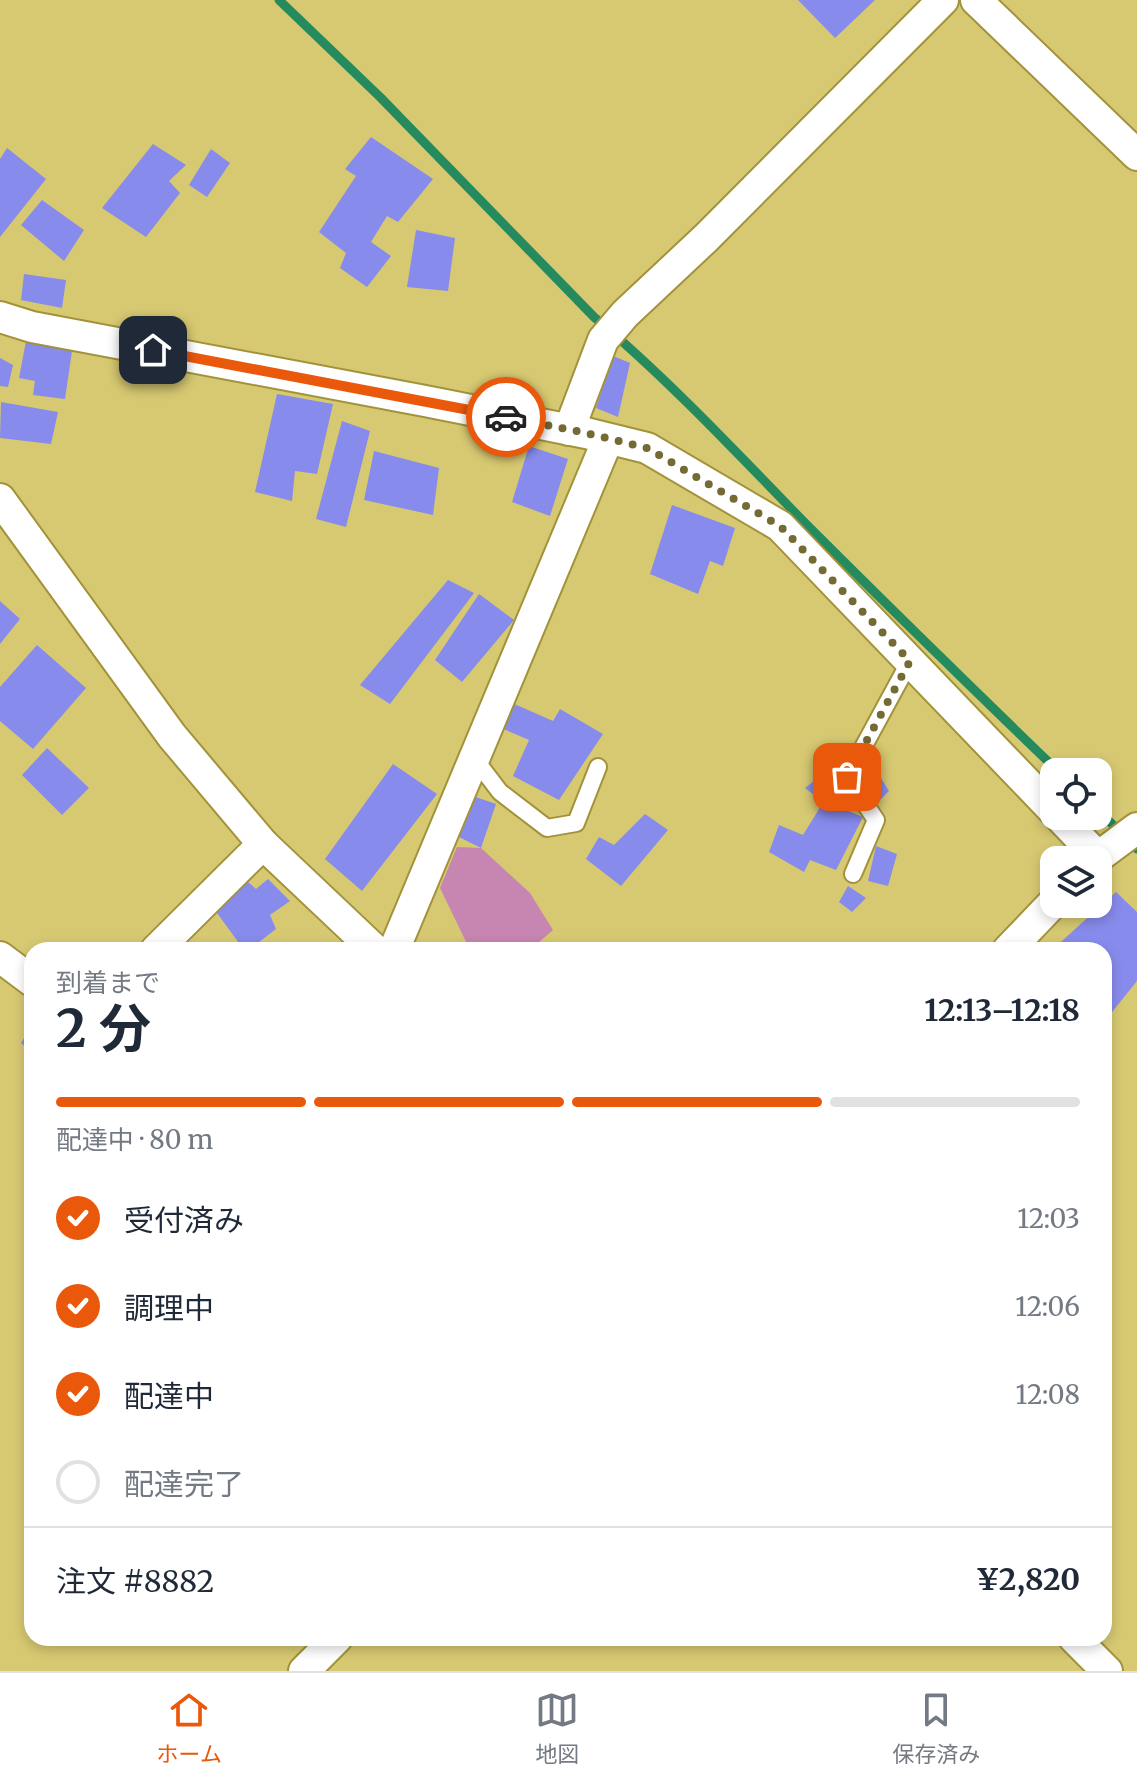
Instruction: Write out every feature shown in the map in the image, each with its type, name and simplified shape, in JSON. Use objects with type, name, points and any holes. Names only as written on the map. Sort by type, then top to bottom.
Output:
[{"type":"street","points":[[569,430],[603,340],[625,314],[717,227],[943,0]]},
{"type":"street","points":[[976,0],[1137,155]]},
{"type":"street","points":[[0,317],[32,327],[409,398],[647,448],[780,526],[1040,796]]},
{"type":"street","points":[[397,942],[608,439]]},
{"type":"street","points":[[0,499],[172,736],[263,844],[367,942]]},
{"type":"street","points":[[1112,846],[1137,828]]},
{"type":"street","points":[[1071,830],[1085,846]]},
{"type":"street","points":[[164,942],[263,844]]},
{"type":"street","points":[[1016,942],[1040,917]]},
{"type":"street","points":[[0,957],[24,975]]},
{"type":"street","points":[[304,1671],[329,1646]]},
{"type":"street","points":[[1082,1646],[1107,1671]]},
{"type":"lane","points":[[853,874],[876,820],[847,777],[910,661]]},
{"type":"lane","points":[[474,758],[500,792],[547,828],[576,823],[598,767]]},
{"type":"shaded area","points":[[457,847],[481,848],[530,893],[553,930],[539,942],[466,942],[440,888]]},
{"type":"building","points":[[798,0],[875,0],[835,38]]},
{"type":"building","points":[[371,137],[433,179],[398,222],[387,216],[371,242],[391,256],[367,287],[340,268],[346,253],[319,232],[356,176],[345,169]]},
{"type":"building","points":[[153,144],[186,165],[169,181],[180,193],[146,237],[102,208]]},
{"type":"building","points":[[7,148],[46,179],[0,237],[0,159]]},
{"type":"building","points":[[211,149],[230,163],[207,197],[189,185]]},
{"type":"building","points":[[42,200],[84,230],[64,261],[21,225]]},
{"type":"building","points":[[416,230],[455,238],[448,291],[407,287]]},
{"type":"building","points":[[24,274],[66,280],[62,308],[21,300]]},
{"type":"building","points":[[26,341],[72,351],[65,399],[33,395],[35,381],[19,378]]},
{"type":"building","points":[[613,356],[630,363],[618,417],[596,408]]},
{"type":"building","points":[[0,358],[13,365],[8,387],[0,386]]},
{"type":"building","points":[[277,394],[333,404],[317,474],[295,471],[292,501],[255,492]]},
{"type":"building","points":[[1,402],[58,412],[51,444],[0,438]]},
{"type":"building","points":[[342,421],[370,431],[346,527],[316,519]]},
{"type":"building","points":[[529,446],[568,459],[550,516],[512,502]]},
{"type":"building","points":[[374,451],[439,468],[433,515],[364,500]]},
{"type":"building","points":[[672,505],[735,528],[723,566],[710,561],[698,594],[650,574]]},
{"type":"building","points":[[448,580],[474,593],[390,704],[360,685]]},
{"type":"building","points":[[479,594],[514,620],[462,682],[435,660]]},
{"type":"building","points":[[0,601],[20,619],[0,644]]},
{"type":"building","points":[[37,645],[86,688],[33,749],[0,721],[0,687]]},
{"type":"building","points":[[512,703],[553,721],[560,709],[603,734],[559,800],[513,776],[529,740],[501,728]]},
{"type":"building","points":[[47,748],[89,788],[62,815],[22,775]]},
{"type":"building","points":[[393,764],[437,794],[362,891],[325,859]]},
{"type":"building","points":[[876,770],[889,791],[876,804],[861,780]]},
{"type":"building","points":[[825,772],[832,782],[814,795],[805,788]]},
{"type":"building","points":[[470,795],[496,804],[481,848],[453,834]]},
{"type":"building","points":[[824,801],[863,817],[836,870],[810,860],[804,872],[769,852],[779,825],[803,835]]},
{"type":"building","points":[[645,814],[668,830],[621,886],[586,859],[599,837],[614,845]]},
{"type":"building","points":[[876,846],[897,854],[888,886],[868,881]]},
{"type":"building","points":[[268,879],[290,901],[270,915],[276,929],[259,942],[238,942],[217,913],[247,881],[256,889]]},
{"type":"building","points":[[848,886],[866,898],[852,912],[839,902]]},
{"type":"building","points":[[1116,892],[1137,912],[1137,981],[1112,1012],[1112,942],[1061,942],[1087,918],[1112,918],[1112,896]]},
{"type":"waterway","points":[[279,0],[380,97],[594,317],[677,392],[838,556],[1045,758]]},
{"type":"waterway","points":[[1112,824],[1137,849]]},
{"type":"way so far","points":[[506,417],[647,448],[780,526],[910,661],[847,777]]},
{"type":"route","points":[[153,350],[506,417]]}]
